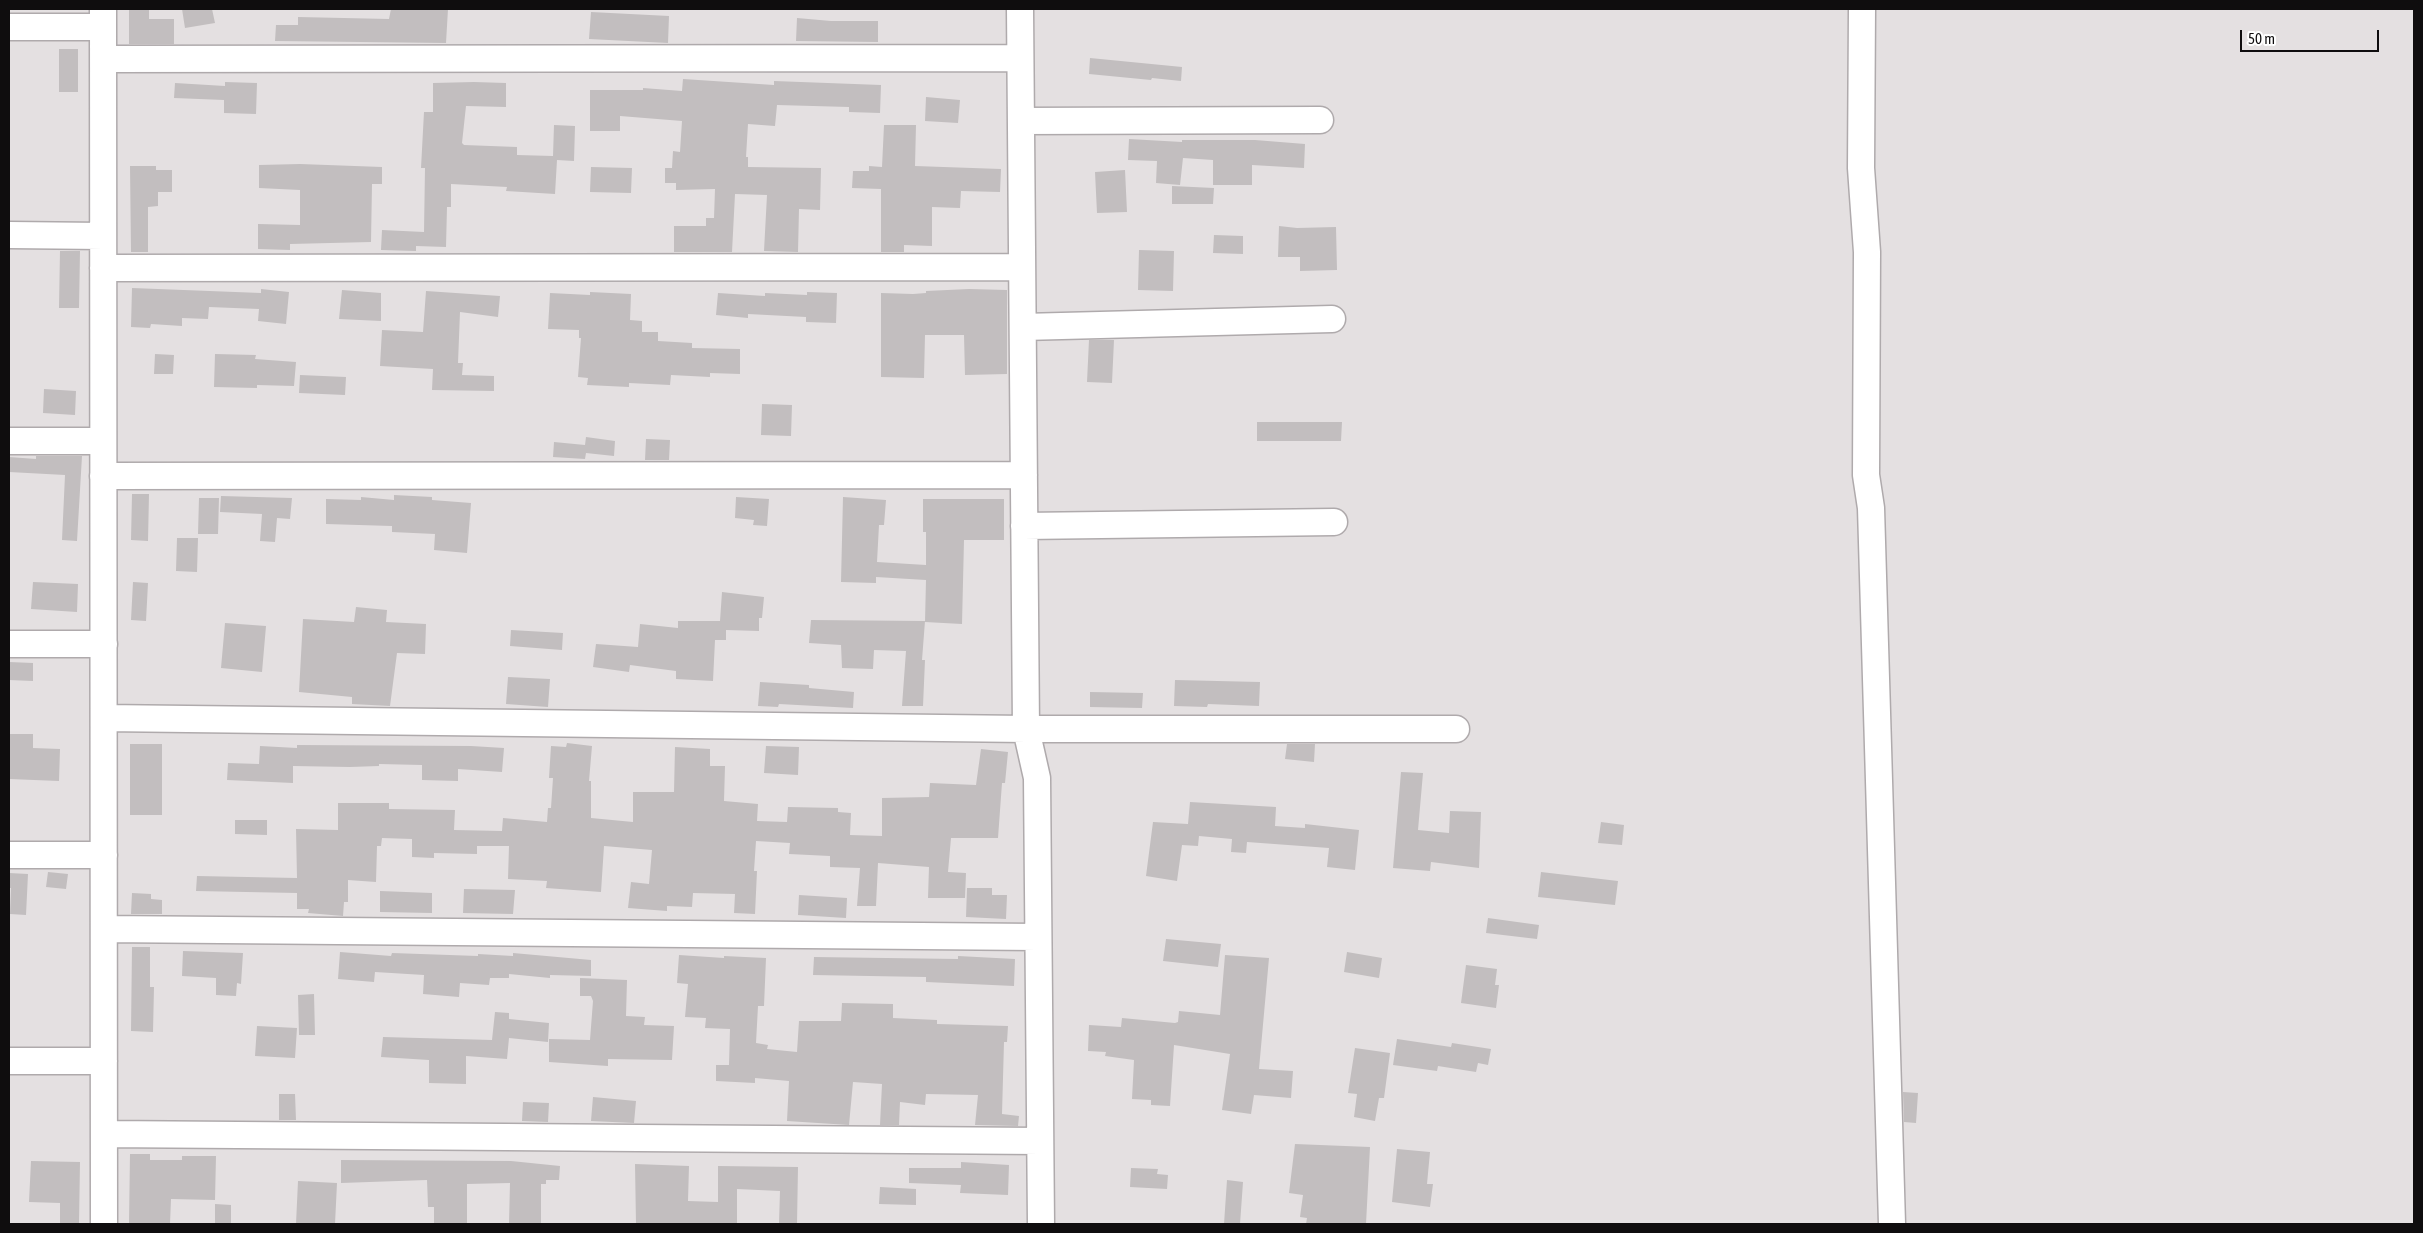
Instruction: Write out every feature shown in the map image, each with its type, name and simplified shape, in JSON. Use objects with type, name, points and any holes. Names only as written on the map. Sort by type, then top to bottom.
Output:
[{"type":"street","points":[[1020,9],[1026,729],[1037,778],[1041,1224]]},
{"type":"street","points":[[1862,9],[1861,168],[1867,252],[1866,475],[1870,508],[1892,1224]]},
{"type":"street","points":[[9,27],[103,18],[104,1224]]},
{"type":"street","points":[[103,59],[1020,58]]},
{"type":"street","points":[[1021,121],[1320,120]]},
{"type":"street","points":[[9,235],[103,236]]},
{"type":"street","points":[[103,268],[1022,267]]},
{"type":"street","points":[[1023,327],[1332,320]]},
{"type":"street","points":[[9,441],[103,441]]},
{"type":"street","points":[[103,476],[1024,475]]},
{"type":"street","points":[[1024,526],[1334,522]]},
{"type":"street","points":[[9,644],[104,644]]},
{"type":"street","points":[[104,718],[1026,729],[1456,729]]},
{"type":"street","points":[[9,855],[104,855]]},
{"type":"street","points":[[104,929],[1037,937]]},
{"type":"street","points":[[9,1061],[104,1061]]},
{"type":"street","points":[[104,1134],[1040,1141]]},
{"type":"building","points":[[129,9],[149,9],[149,19],[174,19],[174,44],[129,44]]},
{"type":"building","points":[[182,9],[212,9],[215,23],[185,28]]},
{"type":"building","points":[[391,9],[448,9],[446,43],[275,41],[276,25],[298,25],[298,17],[389,19]]},
{"type":"building","points":[[591,12],[669,16],[668,43],[589,39]]},
{"type":"building","points":[[797,18],[831,21],[878,21],[878,42],[796,41]]},
{"type":"building","points":[[59,49],[78,49],[78,92],[59,92]]},
{"type":"building","points":[[1090,58],[1182,67],[1181,81],[1089,74]]},
{"type":"building","points":[[683,79],[774,85],[774,81],[881,85],[880,113],[849,112],[849,107],[777,105],[775,126],[748,124],[746,157],[748,157],[748,167],[821,168],[820,210],[799,209],[798,252],[764,251],[767,195],[735,194],[732,252],[674,252],[674,226],[706,226],[706,218],[714,218],[715,189],[676,190],[676,183],[665,183],[665,168],[672,168],[673,151],[680,152],[682,121],[620,116],[620,131],[590,131],[590,90],[643,90],[643,88],[682,91]]},
{"type":"building","points":[[225,82],[257,83],[256,114],[224,113],[224,100],[174,98],[175,83],[225,86]]},
{"type":"building","points":[[433,83],[506,83],[506,107],[466,106],[462,143],[464,145],[517,147],[517,155],[553,156],[554,125],[575,126],[574,161],[557,160],[555,194],[506,191],[507,187],[451,184],[451,207],[447,207],[446,247],[416,246],[416,251],[381,250],[382,230],[424,232],[425,168],[421,168],[424,112],[433,112]]},
{"type":"building","points":[[926,97],[960,100],[958,123],[925,121]]},
{"type":"building","points":[[884,125],[916,125],[915,166],[1001,169],[1000,192],[961,191],[960,208],[932,207],[932,246],[904,245],[904,252],[881,252],[881,189],[852,188],[853,171],[869,171],[869,166],[882,167]]},
{"type":"building","points":[[1129,139],[1182,142],[1182,140],[1255,140],[1305,144],[1304,168],[1252,165],[1252,185],[1213,185],[1213,160],[1183,158],[1180,185],[1156,183],[1157,161],[1128,160]]},
{"type":"building","points":[[300,164],[382,167],[382,184],[372,184],[371,242],[290,244],[290,250],[258,249],[258,224],[300,225],[300,190],[259,188],[259,165]]},
{"type":"building","points":[[130,166],[156,166],[156,170],[172,170],[172,192],[158,192],[158,206],[148,207],[148,252],[131,252]]},
{"type":"building","points":[[591,167],[632,168],[631,193],[590,192]]},
{"type":"building","points":[[1125,170],[1127,212],[1097,213],[1095,172]]},
{"type":"building","points":[[1172,186],[1214,188],[1213,204],[1172,204]]},
{"type":"building","points":[[1279,226],[1297,228],[1336,227],[1337,270],[1300,271],[1300,257],[1278,257]]},
{"type":"building","points":[[1214,235],[1243,236],[1243,254],[1213,253]]},
{"type":"building","points":[[1139,250],[1174,251],[1173,291],[1138,290]]},
{"type":"building","points":[[60,251],[80,251],[79,308],[59,308]]},
{"type":"building","points":[[132,288],[261,293],[261,289],[289,292],[286,324],[258,321],[259,309],[209,307],[208,319],[182,318],[182,326],[151,324],[150,328],[131,327]]},
{"type":"building","points":[[342,290],[381,293],[381,321],[339,319]]},
{"type":"building","points":[[1007,290],[1007,374],[965,375],[964,335],[925,335],[924,378],[881,377],[881,293],[913,294],[926,293],[926,291]]},
{"type":"building","points":[[426,291],[500,296],[498,317],[460,312],[458,363],[463,363],[462,375],[494,376],[494,391],[432,390],[433,369],[380,366],[382,330],[423,332]]},
{"type":"building","points":[[590,292],[631,294],[630,320],[642,321],[642,332],[658,332],[658,341],[692,343],[692,348],[740,349],[740,374],[710,373],[710,377],[671,375],[670,385],[629,383],[629,387],[587,385],[588,378],[578,377],[581,338],[579,338],[579,330],[548,329],[550,293],[590,295]]},
{"type":"building","points":[[807,292],[837,293],[836,323],[806,322],[806,317],[748,314],[748,318],[716,315],[718,293],[765,296],[765,293],[807,295]]},
{"type":"building","points":[[1089,340],[1114,340],[1112,383],[1087,382]]},
{"type":"building","points":[[155,354],[174,355],[173,374],[154,374]]},
{"type":"building","points":[[215,354],[256,355],[255,359],[296,362],[294,386],[257,385],[257,388],[214,387]]},
{"type":"building","points":[[300,375],[346,377],[345,395],[299,393]]},
{"type":"building","points":[[44,389],[76,391],[75,415],[43,413]]},
{"type":"building","points":[[762,404],[792,405],[791,436],[761,435]]},
{"type":"building","points":[[1257,422],[1342,422],[1341,441],[1257,441]]},
{"type":"building","points":[[586,437],[615,441],[614,456],[586,453],[585,459],[553,457],[554,442],[585,445]]},
{"type":"building","points":[[646,439],[670,440],[669,460],[645,460]]},
{"type":"building","points":[[36,456],[82,456],[77,541],[62,540],[65,475],[9,472],[9,457],[36,459]]},
{"type":"building","points":[[132,494],[149,494],[148,541],[131,540]]},
{"type":"building","points":[[394,495],[432,497],[432,500],[471,503],[467,553],[434,550],[435,534],[392,532],[392,526],[326,524],[326,499],[361,500],[361,497],[394,500]]},
{"type":"building","points":[[221,496],[292,498],[290,519],[277,518],[275,542],[260,541],[262,514],[220,512]]},
{"type":"building","points":[[736,497],[769,499],[767,526],[753,525],[754,520],[735,518]]},
{"type":"building","points":[[843,497],[886,500],[884,525],[879,525],[877,562],[926,565],[923,499],[1004,499],[1004,540],[964,540],[962,624],[925,622],[926,580],[876,577],[876,583],[841,582]]},
{"type":"building","points":[[199,498],[219,498],[218,534],[198,534]]},
{"type":"building","points":[[177,538],[198,538],[197,572],[176,571]]},
{"type":"building","points":[[33,582],[78,584],[77,612],[31,609]]},
{"type":"building","points":[[133,582],[148,583],[146,621],[131,620]]},
{"type":"building","points":[[722,592],[764,597],[762,618],[759,618],[759,631],[726,630],[726,640],[715,640],[713,681],[676,679],[676,671],[630,665],[629,672],[593,667],[596,644],[638,647],[640,624],[678,628],[678,621],[720,621]]},
{"type":"building","points":[[356,607],[387,610],[386,622],[426,624],[425,654],[397,653],[390,706],[352,704],[352,697],[299,692],[303,619],[354,622]]},
{"type":"building","points":[[811,620],[925,621],[922,660],[925,660],[923,706],[902,706],[906,651],[874,650],[873,669],[842,668],[841,645],[809,643]]},
{"type":"building","points":[[225,623],[266,626],[262,672],[221,668]]},
{"type":"building","points":[[511,630],[563,633],[562,650],[510,646]]},
{"type":"building","points":[[9,662],[33,663],[33,681],[9,680]]},
{"type":"building","points":[[508,677],[550,679],[548,707],[506,704]]},
{"type":"building","points":[[1175,680],[1260,682],[1259,706],[1208,704],[1207,707],[1174,706]]},
{"type":"building","points":[[760,682],[809,685],[809,688],[854,692],[853,708],[779,704],[778,707],[758,706]]},
{"type":"building","points":[[1090,692],[1143,693],[1142,708],[1090,707]]},
{"type":"building","points":[[9,734],[33,734],[33,748],[60,749],[59,781],[9,779]]},
{"type":"building","points":[[567,743],[592,746],[589,781],[591,781],[591,818],[633,822],[633,792],[674,792],[675,747],[710,749],[710,766],[725,766],[724,801],[758,804],[757,821],[787,822],[788,807],[838,808],[838,812],[851,813],[850,835],[882,836],[882,798],[929,797],[930,783],[976,785],[981,749],[1008,752],[1005,783],[1002,783],[998,838],[951,838],[948,872],[966,873],[965,898],[928,898],[929,867],[878,863],[876,906],[857,906],[860,868],[830,867],[830,856],[789,854],[790,843],[756,841],[754,871],[757,871],[755,914],[734,913],[735,894],[693,893],[692,907],[667,906],[667,911],[628,908],[631,882],[649,884],[652,850],[604,846],[601,892],[546,888],[547,881],[508,879],[509,846],[477,846],[477,854],[434,853],[434,858],[412,857],[412,839],[382,838],[381,846],[377,846],[376,882],[348,880],[348,902],[344,902],[343,916],[308,913],[309,909],[297,909],[297,893],[196,891],[197,876],[297,878],[296,829],[338,830],[338,803],[389,803],[389,809],[455,810],[454,830],[502,831],[503,818],[547,822],[548,808],[551,808],[553,778],[549,778],[551,746],[566,747]]},
{"type":"building","points":[[130,744],[162,744],[162,815],[130,815]]},
{"type":"building","points":[[1287,744],[1315,744],[1314,762],[1285,759]]},
{"type":"building","points":[[297,745],[471,746],[504,748],[502,772],[458,769],[458,781],[422,780],[422,765],[379,764],[379,766],[350,767],[293,766],[293,783],[227,780],[228,763],[259,764],[260,746],[297,748]]},
{"type":"building","points":[[766,746],[799,747],[798,775],[764,773]]},
{"type":"building","points":[[1401,772],[1423,773],[1418,830],[1449,833],[1450,811],[1481,812],[1479,868],[1431,862],[1430,871],[1393,868]]},
{"type":"building","points":[[1190,802],[1276,807],[1275,826],[1305,828],[1305,824],[1359,830],[1355,870],[1327,867],[1329,848],[1247,842],[1246,853],[1231,852],[1232,839],[1199,836],[1198,846],[1182,845],[1177,881],[1146,876],[1153,822],[1188,824]]},
{"type":"building","points":[[235,820],[267,820],[267,835],[235,834]]},
{"type":"building","points":[[1601,822],[1624,825],[1622,845],[1598,843]]},
{"type":"building","points":[[48,872],[68,874],[66,889],[46,887]]},
{"type":"building","points":[[1541,872],[1618,881],[1615,905],[1538,897]]},
{"type":"building","points":[[9,873],[28,874],[26,915],[10,914],[11,888],[9,888]]},
{"type":"building","points":[[967,888],[992,888],[992,895],[1007,895],[1006,919],[966,917]]},
{"type":"building","points":[[464,889],[515,890],[513,914],[463,913]]},
{"type":"building","points":[[380,891],[432,893],[432,913],[380,912]]},
{"type":"building","points":[[132,893],[151,894],[151,899],[162,900],[162,914],[131,914]]},
{"type":"building","points":[[799,895],[847,898],[846,918],[798,915]]},
{"type":"building","points":[[1488,918],[1539,925],[1537,939],[1486,933]]},
{"type":"building","points":[[1166,939],[1221,944],[1218,967],[1163,961]]},
{"type":"building","points":[[132,947],[150,947],[150,987],[154,987],[153,1032],[131,1031]]},
{"type":"building","points":[[183,951],[243,953],[241,984],[237,983],[236,996],[216,995],[216,978],[182,976]]},
{"type":"building","points":[[340,952],[391,956],[392,953],[513,956],[513,953],[591,960],[591,976],[550,975],[550,978],[509,974],[509,978],[490,978],[489,985],[460,983],[459,997],[423,994],[424,975],[375,972],[374,982],[338,979]]},
{"type":"building","points":[[1347,952],[1382,958],[1379,978],[1344,972]]},
{"type":"building","points":[[679,955],[766,958],[764,1006],[758,1006],[756,1043],[768,1045],[767,1049],[797,1052],[799,1021],[841,1021],[842,1003],[893,1004],[893,1018],[937,1020],[937,1024],[1008,1026],[1007,1042],[1004,1042],[1002,1114],[1019,1116],[1018,1126],[975,1125],[978,1095],[926,1094],[925,1105],[900,1102],[899,1125],[880,1125],[882,1084],[853,1082],[849,1125],[787,1121],[789,1081],[755,1078],[755,1083],[716,1081],[716,1065],[729,1065],[730,1029],[705,1028],[706,1018],[685,1017],[688,984],[677,983]]},
{"type":"building","points":[[1225,955],[1269,958],[1259,1069],[1293,1071],[1291,1098],[1254,1095],[1251,1114],[1222,1110],[1230,1054],[1174,1045],[1170,1106],[1151,1105],[1151,1100],[1132,1099],[1134,1060],[1105,1056],[1106,1052],[1088,1051],[1089,1025],[1121,1027],[1122,1018],[1175,1023],[1178,1022],[1179,1011],[1220,1015]]},
{"type":"building","points":[[958,956],[1015,959],[1014,986],[926,982],[926,977],[813,975],[814,957],[958,959]]},
{"type":"building","points":[[1466,965],[1497,969],[1495,985],[1499,985],[1496,1008],[1461,1003]]},
{"type":"building","points":[[580,978],[627,980],[626,1016],[645,1017],[644,1025],[674,1026],[672,1060],[608,1059],[608,1066],[549,1062],[549,1039],[590,1040],[593,1001],[591,996],[580,996]]},
{"type":"building","points":[[314,994],[315,1035],[299,1035],[298,995]]},
{"type":"building","points":[[495,1012],[509,1013],[509,1019],[549,1023],[548,1042],[509,1038],[507,1059],[466,1056],[466,1084],[429,1083],[429,1060],[381,1057],[383,1037],[492,1040]]},
{"type":"building","points":[[257,1026],[297,1028],[295,1058],[255,1056]]},
{"type":"building","points":[[1397,1039],[1451,1047],[1452,1043],[1491,1049],[1488,1065],[1478,1063],[1476,1072],[1438,1066],[1437,1071],[1393,1065]]},
{"type":"building","points":[[1355,1048],[1390,1053],[1384,1098],[1379,1098],[1375,1121],[1354,1117],[1357,1094],[1348,1093]]},
{"type":"building","points":[[1903,1092],[1918,1093],[1916,1123],[1904,1122]]},
{"type":"building","points":[[279,1094],[295,1094],[296,1120],[279,1120]]},
{"type":"building","points":[[593,1097],[636,1101],[634,1123],[591,1121]]},
{"type":"building","points":[[523,1102],[549,1103],[548,1122],[522,1121]]},
{"type":"building","points":[[1295,1144],[1370,1147],[1366,1224],[1306,1224],[1307,1218],[1300,1217],[1303,1195],[1289,1193]]},
{"type":"building","points":[[1397,1149],[1430,1152],[1427,1184],[1433,1184],[1430,1207],[1392,1202]]},
{"type":"building","points":[[130,1154],[150,1154],[150,1160],[182,1160],[182,1156],[216,1156],[215,1200],[171,1199],[170,1224],[129,1224]]},
{"type":"building","points":[[341,1160],[511,1161],[560,1166],[559,1180],[546,1180],[546,1184],[541,1184],[541,1224],[509,1224],[510,1183],[467,1184],[467,1224],[434,1224],[434,1207],[428,1207],[427,1180],[341,1183]]},
{"type":"building","points":[[31,1161],[80,1162],[79,1224],[60,1224],[60,1203],[29,1202]]},
{"type":"building","points":[[961,1162],[1009,1165],[1008,1195],[960,1193],[961,1185],[909,1183],[909,1168],[961,1168]]},
{"type":"building","points":[[635,1164],[689,1166],[688,1201],[718,1202],[718,1166],[798,1167],[797,1224],[779,1224],[780,1191],[737,1189],[737,1224],[636,1224]]},
{"type":"building","points":[[1131,1168],[1158,1169],[1157,1174],[1168,1175],[1167,1189],[1130,1187]]},
{"type":"building","points":[[1227,1180],[1243,1182],[1240,1224],[1224,1224]]},
{"type":"building","points":[[298,1181],[337,1183],[335,1224],[296,1224]]},
{"type":"building","points":[[880,1187],[916,1189],[916,1205],[879,1204]]},
{"type":"building","points":[[215,1204],[231,1205],[231,1224],[215,1224]]}]
